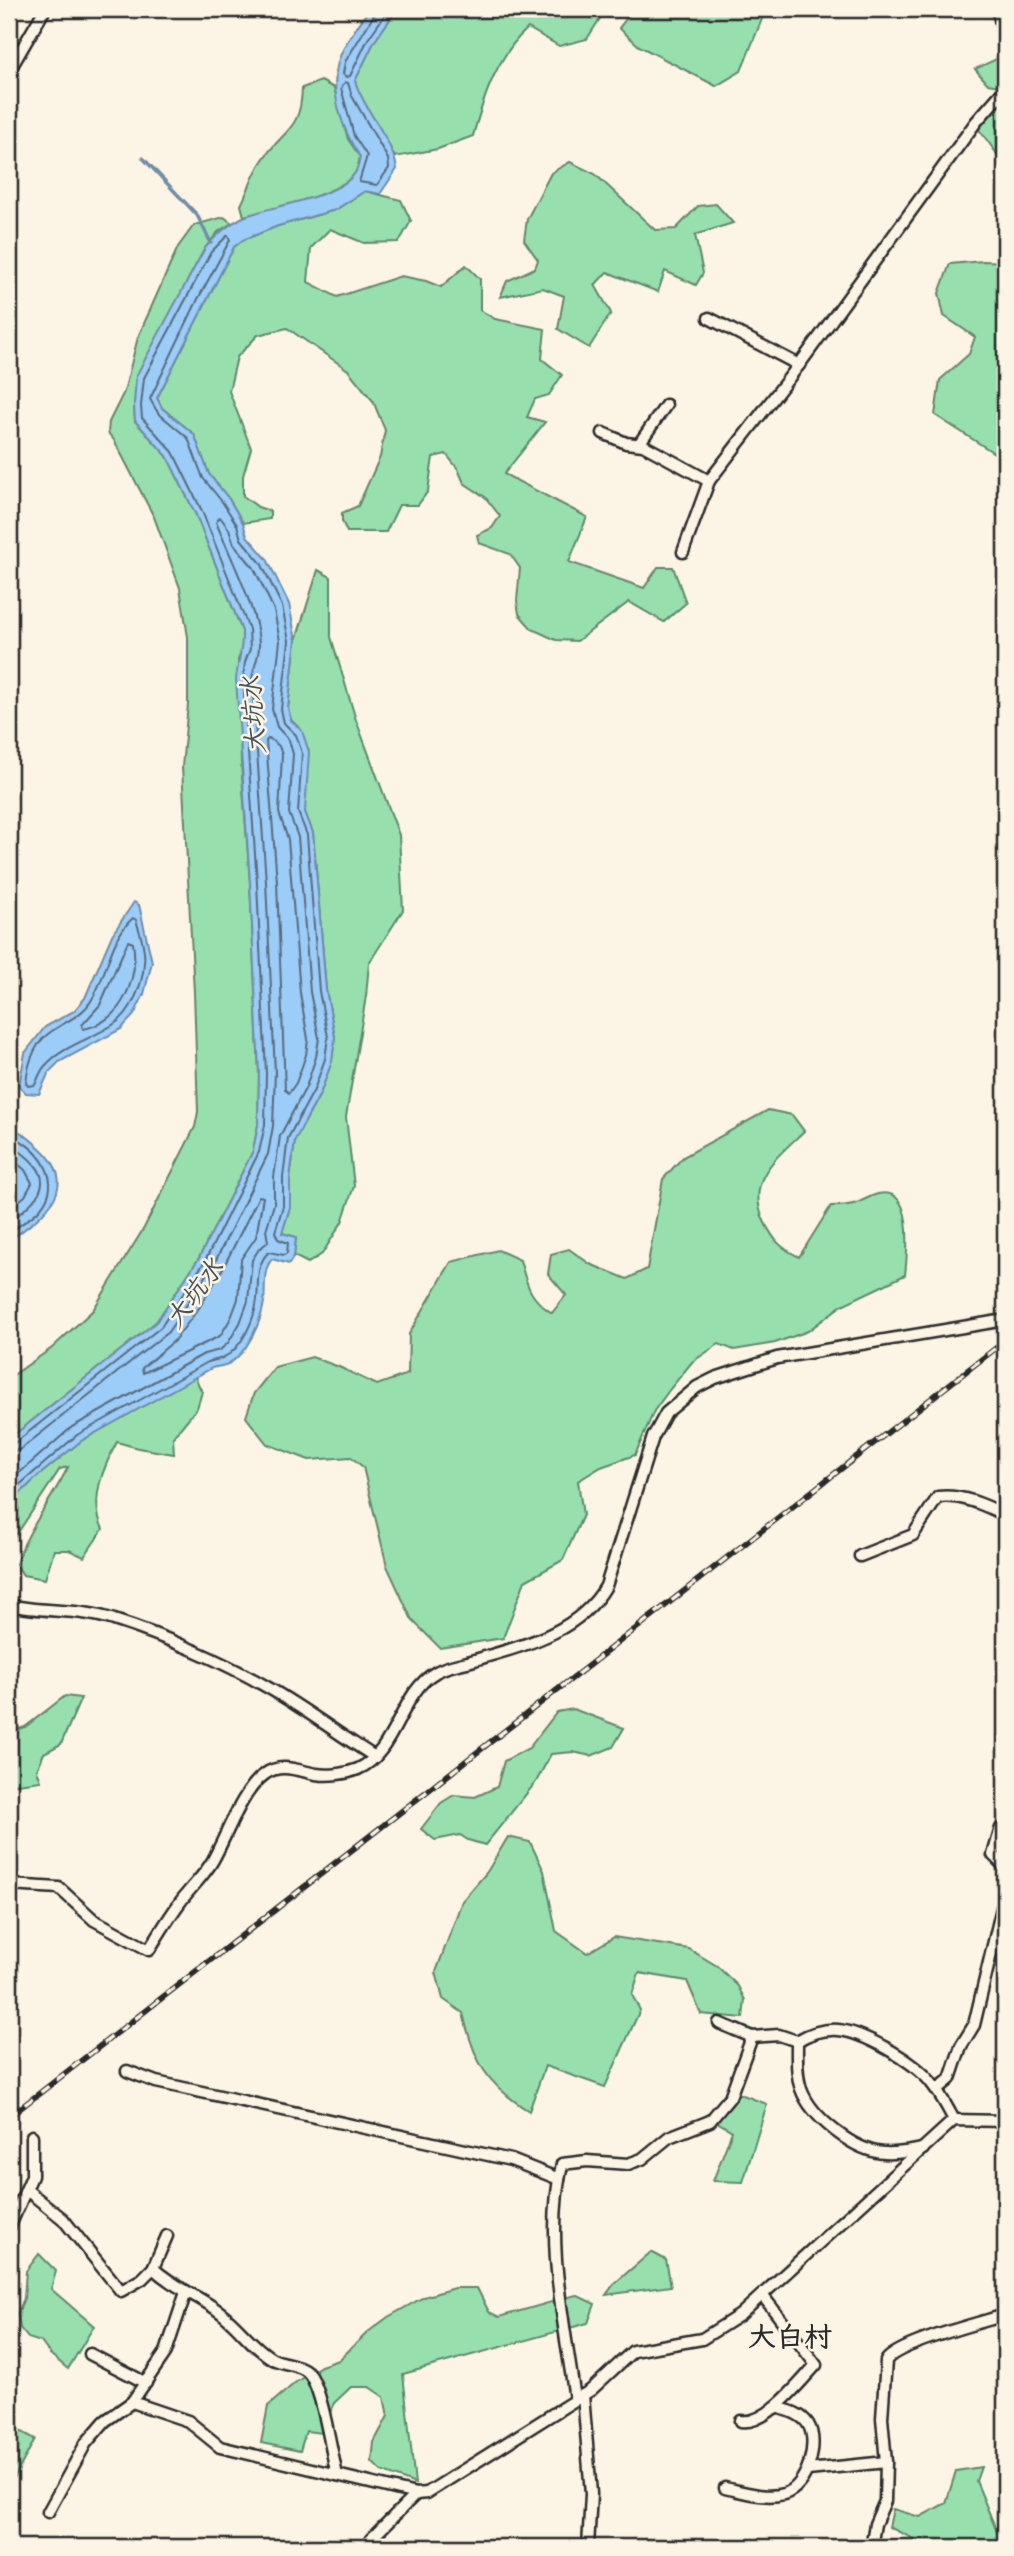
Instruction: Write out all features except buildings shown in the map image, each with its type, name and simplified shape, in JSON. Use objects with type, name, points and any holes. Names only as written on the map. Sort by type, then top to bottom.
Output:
[{"type":"street","points":[[9,71],[45,9]]},
{"type":"street","points":[[997,9],[1005,36]]},
{"type":"street","points":[[683,552],[709,481],[799,365],[976,121],[1005,89]]},
{"type":"street","points":[[709,318],[799,365]]},
{"type":"street","points":[[639,444],[666,405]]},
{"type":"street","points":[[603,432],[626,443],[639,444],[709,481]]},
{"type":"street","points":[[9,1885],[59,1888],[94,1920],[149,1950],[180,1902],[212,1862],[253,1785],[265,1773],[285,1767],[318,1774],[345,1773],[360,1769],[375,1757],[418,1687],[435,1672],[536,1641],[577,1620],[597,1602],[606,1586],[653,1437],[666,1413],[683,1397],[715,1378],[777,1358],[1005,1320]]},
{"type":"street","points":[[860,1556],[913,1535],[938,1497],[948,1496],[972,1501],[1005,1515]]},
{"type":"street","points":[[9,1605],[28,1609],[78,1611],[113,1619],[183,1646],[266,1686],[375,1757]]},
{"type":"street","points":[[1005,1830],[1001,1828],[993,1855],[1005,1867]]},
{"type":"street","points":[[937,2091],[950,2078],[979,2011],[1005,1895]]},
{"type":"street","points":[[719,2023],[752,2037],[779,2035],[797,2041],[821,2031],[840,2030],[855,2034],[899,2057],[926,2077],[954,2120]]},
{"type":"street","points":[[588,2547],[591,2494],[579,2398],[557,2269],[556,2218],[562,2164],[587,2161],[628,2164],[642,2159],[669,2137],[710,2121],[730,2096],[752,2037]]},
{"type":"street","points":[[797,2041],[797,2071],[802,2091],[821,2120],[864,2147],[883,2154],[923,2149]]},
{"type":"street","points":[[127,2071],[166,2085],[511,2160],[559,2179]]},
{"type":"street","points":[[132,2402],[188,2421],[220,2447],[416,2494],[427,2493],[579,2398],[633,2351],[702,2339],[740,2315],[954,2120],[1005,2121]]},
{"type":"street","points":[[9,2228],[28,2191],[32,2176],[32,2136]]},
{"type":"street","points":[[28,2191],[63,2219],[121,2291],[142,2280],[153,2268],[167,2236]]},
{"type":"street","points":[[153,2268],[168,2283],[223,2314],[269,2357],[305,2369],[311,2374],[337,2475]]},
{"type":"street","points":[[48,2512],[86,2443],[106,2421],[132,2402],[146,2383],[166,2351],[186,2292]]},
{"type":"street","points":[[741,2421],[748,2422],[775,2407],[816,2365],[763,2295]]},
{"type":"street","points":[[870,2547],[875,2524],[885,2501],[886,2462],[882,2418],[886,2361],[889,2356],[911,2345],[1005,2315]]},
{"type":"street","points":[[90,2354],[146,2383]]},
{"type":"street","points":[[725,2488],[768,2496],[786,2494],[796,2489],[808,2470],[812,2447],[810,2427],[792,2411],[775,2407]]},
{"type":"street","points":[[808,2470],[886,2462]]},
{"type":"street","points":[[366,2547],[416,2494]]},
{"type":"green space","points":[[397,9],[606,9],[587,39],[559,46],[528,28],[500,64],[487,92],[473,136],[438,149],[395,157],[355,81],[374,42]]},
{"type":"green space","points":[[634,9],[766,9],[741,71],[716,86],[639,46],[619,28]]},
{"type":"green space","points":[[1005,55],[1005,82],[999,86],[988,84],[975,69]]},
{"type":"green space","points":[[321,81],[334,88],[348,139],[360,157],[356,171],[348,181],[336,188],[244,216],[241,205],[253,177],[270,150],[294,122],[301,102],[302,88]]},
{"type":"green space","points":[[1005,97],[1005,159],[1000,158],[978,128],[987,113]]},
{"type":"green space","points":[[570,162],[595,174],[655,230],[676,229],[698,206],[716,204],[733,223],[695,235],[703,273],[696,285],[665,271],[658,292],[607,272],[595,285],[611,313],[589,348],[558,329],[564,296],[543,288],[500,297],[507,281],[535,268],[538,260],[524,240],[527,219],[551,173]]},
{"type":"green space","points":[[365,191],[401,200],[411,221],[399,242],[364,243],[330,229],[311,248],[308,282],[337,297],[401,276],[441,287],[466,265],[480,279],[480,310],[495,319],[545,329],[542,359],[562,375],[549,395],[535,399],[527,417],[545,422],[504,474],[587,517],[569,562],[644,588],[658,567],[673,567],[686,603],[664,622],[629,602],[577,641],[556,640],[532,629],[519,614],[517,601],[520,568],[510,554],[479,543],[477,535],[492,528],[500,516],[485,497],[464,483],[458,469],[446,454],[433,457],[428,491],[418,505],[399,505],[386,532],[347,532],[342,513],[358,506],[380,457],[385,430],[373,401],[348,370],[287,328],[258,335],[237,357],[229,391],[251,448],[243,476],[243,496],[258,507],[270,511],[270,519],[243,523],[229,499],[209,474],[194,434],[162,408],[157,398],[234,247],[243,240],[278,226],[335,210]]},
{"type":"green space","points":[[224,217],[232,223],[219,231],[205,248],[137,376],[134,406],[135,421],[167,456],[196,515],[242,631],[243,648],[238,660],[241,762],[259,1073],[258,1125],[253,1151],[199,1258],[156,1322],[9,1439],[9,1378],[52,1348],[93,1310],[144,1228],[195,1127],[198,1112],[182,767],[188,704],[188,637],[180,588],[154,517],[108,433],[109,422],[124,392],[138,337],[178,247],[194,225]]},
{"type":"green space","points":[[1005,262],[1005,460],[935,415],[940,380],[969,354],[975,337],[944,316],[939,293],[950,264]]},
{"type":"green space","points":[[318,570],[331,577],[331,637],[356,720],[399,835],[403,910],[369,963],[346,1117],[354,1186],[342,1222],[322,1254],[308,1263],[294,1256],[296,1237],[282,1233],[290,1207],[290,1178],[295,1140],[320,1094],[332,1061],[335,1037],[326,990],[313,833],[305,812],[302,731],[291,720],[288,708],[296,640]]},
{"type":"green space","points":[[768,1110],[792,1115],[804,1131],[774,1161],[761,1183],[759,1208],[775,1239],[799,1257],[831,1206],[850,1205],[878,1194],[890,1194],[899,1200],[904,1210],[907,1238],[905,1275],[842,1305],[808,1331],[775,1343],[734,1350],[719,1344],[692,1362],[654,1411],[635,1455],[601,1467],[578,1481],[583,1515],[563,1560],[525,1581],[503,1638],[440,1648],[412,1620],[387,1566],[363,1467],[351,1457],[309,1460],[267,1444],[246,1417],[254,1393],[275,1367],[312,1357],[377,1385],[408,1374],[409,1334],[451,1262],[498,1250],[520,1260],[530,1290],[538,1302],[552,1313],[566,1295],[548,1274],[551,1254],[569,1249],[590,1264],[627,1279],[647,1269],[663,1179],[683,1157]]},
{"type":"green space","points":[[195,1377],[202,1392],[197,1408],[173,1437],[174,1454],[117,1442],[103,1473],[98,1496],[97,1507],[103,1529],[84,1557],[69,1550],[54,1550],[45,1579],[23,1575],[16,1564],[21,1551],[68,1467],[60,1469],[15,1537],[9,1556],[9,1504],[81,1441]]},
{"type":"green space","points":[[65,1696],[81,1698],[61,1744],[44,1753],[37,1770],[41,1781],[9,1785],[9,1732],[25,1727]]},
{"type":"green space","points":[[573,1709],[624,1728],[613,1747],[591,1756],[573,1752],[551,1754],[536,1782],[485,1845],[460,1835],[435,1840],[421,1829],[441,1803],[454,1795],[475,1797],[497,1787],[504,1761],[529,1748],[557,1712]]},
{"type":"green space","points":[[508,1837],[530,1842],[544,1871],[556,1931],[587,1953],[614,1937],[689,1949],[717,1966],[738,1986],[745,2000],[743,2018],[701,2014],[687,1981],[639,1973],[632,1995],[640,2010],[605,2087],[545,2066],[529,2111],[514,2101],[484,2070],[472,2045],[463,2013],[443,1999],[436,1972],[462,1901],[487,1872]]},
{"type":"green space","points":[[735,2092],[767,2104],[743,2182],[713,2181],[732,2131],[717,2122]]},
{"type":"green space","points":[[651,2252],[666,2260],[671,2286],[606,2295],[614,2284]]},
{"type":"green space","points":[[39,2254],[56,2271],[51,2289],[94,2326],[68,2369],[50,2354],[41,2342],[28,2338],[20,2328],[18,2313],[24,2298],[26,2271]]},
{"type":"green space","points":[[454,2288],[477,2288],[489,2312],[499,2317],[576,2295],[595,2304],[588,2323],[403,2374],[415,2484],[381,2471],[372,2462],[374,2442],[388,2416],[384,2397],[369,2387],[351,2387],[334,2403],[322,2433],[306,2431],[300,2451],[261,2443],[268,2406],[296,2382],[321,2366],[339,2360],[388,2317],[424,2297]]},
{"type":"green space","points":[[9,2425],[35,2439],[9,2488]]},
{"type":"green space","points":[[981,2467],[976,2481],[1005,2547],[923,2547],[924,2544],[889,2527],[893,2509],[920,2517],[946,2503],[956,2471]]},
{"type":"water","name":"大坑水","points":[[369,9],[397,9],[374,42],[355,81],[359,93],[390,146],[397,169],[380,194],[365,191],[335,210],[278,226],[243,240],[234,247],[157,398],[162,408],[194,434],[209,474],[229,499],[247,536],[267,559],[289,604],[296,640],[288,708],[291,720],[302,731],[309,752],[305,812],[313,833],[326,990],[335,1037],[332,1061],[320,1094],[295,1140],[290,1178],[290,1207],[282,1233],[296,1237],[294,1256],[289,1264],[272,1259],[269,1263],[260,1319],[247,1345],[235,1359],[228,1364],[212,1368],[81,1441],[9,1504],[9,1439],[156,1322],[199,1258],[253,1151],[258,1125],[259,1073],[236,679],[242,631],[196,515],[167,456],[135,421],[136,376],[205,248],[218,235],[243,217],[319,195],[347,182],[355,173],[360,157],[339,112],[336,74],[344,48]]},
{"type":"water","points":[[134,902],[139,905],[152,962],[144,994],[134,1015],[121,1029],[59,1062],[49,1072],[39,1094],[26,1093],[19,1086],[25,1053],[45,1027],[74,1011],[85,998],[112,935]]},
{"type":"water","points":[[9,1128],[22,1133],[53,1162],[58,1176],[58,1189],[44,1212],[9,1241]]},
{"type":"waterway","points":[[143,158],[197,215],[211,243]]},
{"type":"railway","points":[[9,2117],[1005,1341]]},
{"type":"district","name":"大白村","points":[[790,2336]]}]
